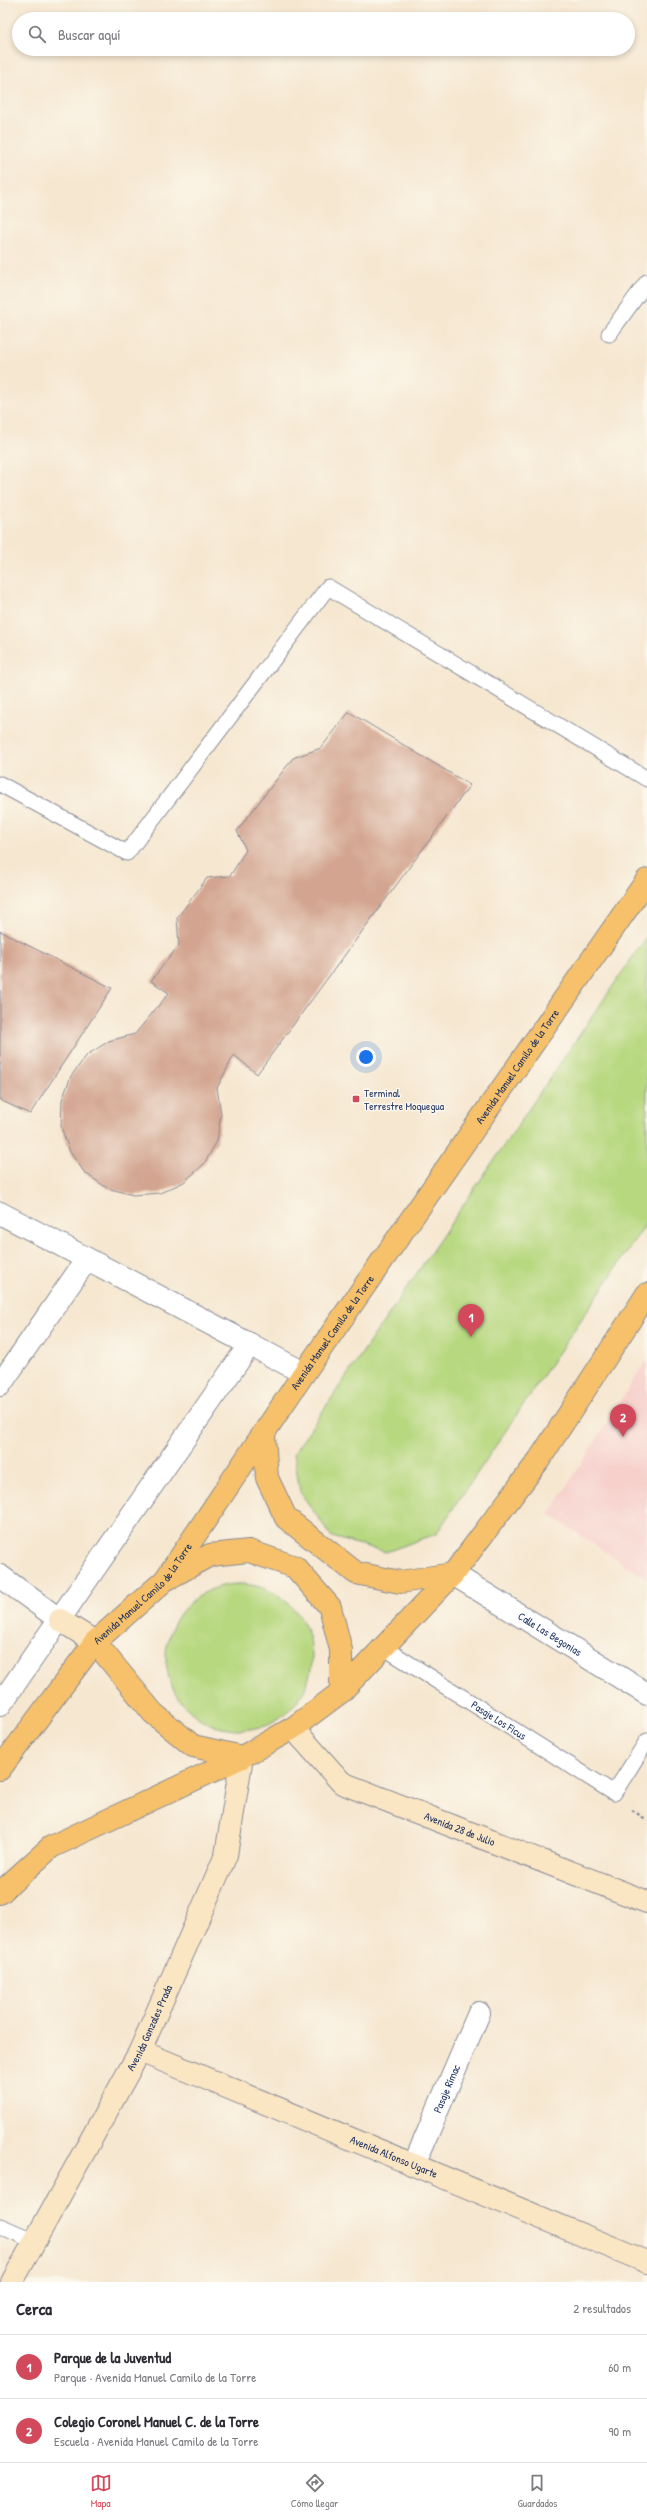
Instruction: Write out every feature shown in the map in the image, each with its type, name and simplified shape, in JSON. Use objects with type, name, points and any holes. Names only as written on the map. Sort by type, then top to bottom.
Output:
[{"type":"main road","name":"Avenida Manuel Camilo de la Torre","points":[[0,1769],[95,1642],[165,1580],[264,1436],[304,1373],[647,880]]},
{"type":"main road","points":[[0,1892],[51,1847],[242,1757],[293,1728],[340,1692],[453,1574],[539,1460],[647,1294]]},
{"type":"main road","points":[[264,1436],[267,1478],[286,1518],[356,1573],[400,1582],[453,1574]]},
{"type":"main road","points":[[165,1580],[210,1554],[249,1551],[295,1567],[330,1607],[341,1650],[340,1692]]},
{"type":"main road","points":[[95,1642],[153,1713],[192,1746],[242,1757]]},
{"type":"street","points":[[0,1213],[304,1373]]},
{"type":"street","points":[[0,1385],[87,1259]]},
{"type":"street","points":[[0,1705],[250,1344]]},
{"type":"street","name":"Calle Las Begonias","points":[[453,1574],[647,1694]]},
{"type":"street","points":[[0,1576],[60,1620],[95,1642]]},
{"type":"street","name":"Avenida 28 de Julio","points":[[293,1728],[342,1783],[647,1902]]},
{"type":"street","name":"Avenida Gonzales Prada","points":[[12,2282],[140,2051],[226,1855],[242,1757]]},
{"type":"street","name":"Pasaje Rímac","points":[[414,2165],[479,2013]]},
{"type":"street","name":"Avenida Alfonso Ugarte","points":[[140,2051],[647,2262]]},
{"type":"lane","points":[[609,334],[647,282]]},
{"type":"lane","points":[[0,784],[126,853],[328,587],[647,779]]},
{"type":"lane","name":"Pasaje Los Ficus","points":[[383,1647],[614,1793],[647,1741]]},
{"type":"lane","points":[[0,2226],[35,2242]]},
{"type":"shaded area","points":[[647,1359],[647,1579],[549,1515]]},
{"type":"green space","points":[[647,936],[647,1222],[436,1534],[386,1552],[332,1537],[300,1492],[294,1453]]},
{"type":"green space","points":[[239,1584],[260,1587],[279,1596],[291,1605],[300,1617],[309,1636],[312,1657],[309,1678],[300,1697],[291,1709],[279,1718],[260,1727],[239,1730],[218,1727],[199,1718],[187,1709],[178,1697],[169,1678],[166,1657],[169,1636],[178,1617],[187,1605],[199,1596],[218,1587]]},
{"type":"building","points":[[349,712],[470,785],[257,1074],[234,1055],[217,1088],[221,1114],[217,1141],[204,1164],[184,1182],[160,1193],[133,1195],[107,1188],[85,1173],[70,1152],[61,1127],[62,1100],[71,1076],[87,1055],[109,1041],[135,1034],[169,993],[151,981],[179,945],[177,918],[207,878],[230,876],[246,850],[237,831],[293,758],[321,748]]},
{"type":"building","points":[[0,931],[112,988],[30,1114],[0,1100]]},
{"type":"place","name":"Terminal Terrestre Moquegua","points":[[356,1099]]},
{"type":"place","name":"Parque de la Juventud","points":[[471,1337]]},
{"type":"place","name":"Colegio Coronel Manuel C. de la Torre","points":[[623,1437]]}]
